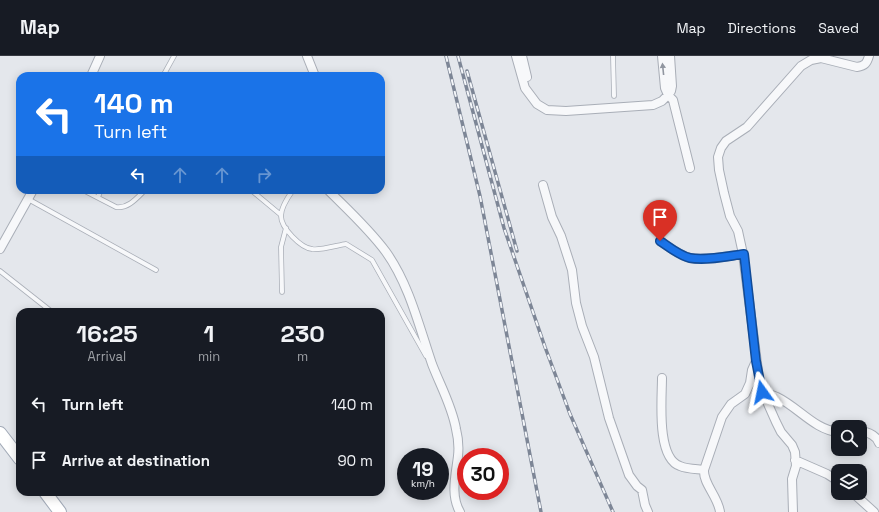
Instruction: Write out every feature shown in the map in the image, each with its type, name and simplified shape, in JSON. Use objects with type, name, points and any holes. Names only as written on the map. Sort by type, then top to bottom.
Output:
[{"type":"main road","points":[[0,433],[16,454]]},
{"type":"main road","points":[[48,496],[60,512]]},
{"type":"street","points":[[93,72],[100,56]]},
{"type":"street","points":[[307,56],[313,72]]},
{"type":"street","points":[[516,56],[525,88],[537,104],[542,108],[553,111],[653,105],[662,101],[671,91],[672,86],[670,56]]},
{"type":"street","points":[[522,56],[529,92]]},
{"type":"street","points":[[662,56],[665,88],[668,95],[673,100],[690,168]]},
{"type":"street","points":[[794,512],[792,479],[796,466],[795,452],[792,445],[781,432],[762,392],[756,361],[744,254],[738,231],[730,216],[719,170],[718,157],[721,148],[726,141],[746,127],[801,66],[811,60],[821,58],[857,67],[863,66],[869,56]]},
{"type":"street","points":[[543,185],[552,217],[561,236],[572,270],[576,302],[582,326],[594,357],[609,418],[629,474],[642,490],[644,505],[648,512]]},
{"type":"street","points":[[0,249],[31,194]]},
{"type":"street","points":[[332,194],[360,222],[385,251],[407,292],[435,372],[452,412],[456,429],[458,455],[454,483],[455,501],[460,512]]},
{"type":"street","points":[[660,241],[690,258],[725,257],[744,254]]},
{"type":"street","points":[[720,512],[716,498],[705,478],[704,470],[722,417],[731,404],[745,394],[750,383],[752,370],[756,361]]},
{"type":"street","points":[[662,378],[661,421],[668,454],[671,460],[679,466],[704,470]]},
{"type":"street","points":[[762,392],[777,397],[816,423],[831,430]]},
{"type":"street","points":[[867,432],[878,440],[879,443]]},
{"type":"street","points":[[796,460],[831,477]]},
{"type":"street","points":[[861,500],[874,512]]},
{"type":"lane","points":[[165,72],[174,56]]},
{"type":"lane","points":[[613,56],[614,96]]},
{"type":"lane","points":[[90,194],[116,207],[122,208],[141,194]]},
{"type":"lane","points":[[98,198],[100,194]]},
{"type":"lane","points":[[256,194],[281,215],[286,228],[298,243],[312,250],[346,244],[372,260],[435,372]]},
{"type":"lane","points":[[281,215],[290,194]]},
{"type":"lane","points":[[28,199],[156,270]]},
{"type":"lane","points":[[282,292],[281,247],[286,228]]},
{"type":"lane","points":[[0,271],[47,308]]},
{"type":"railway","points":[[446,56],[480,196],[541,512]]},
{"type":"railway","points":[[458,56],[504,228],[570,414],[613,512]]},
{"type":"railway","points":[[467,71],[517,251]]},
{"type":"route","points":[[660,241],[690,258],[725,257],[744,254],[756,361],[762,392]]}]
